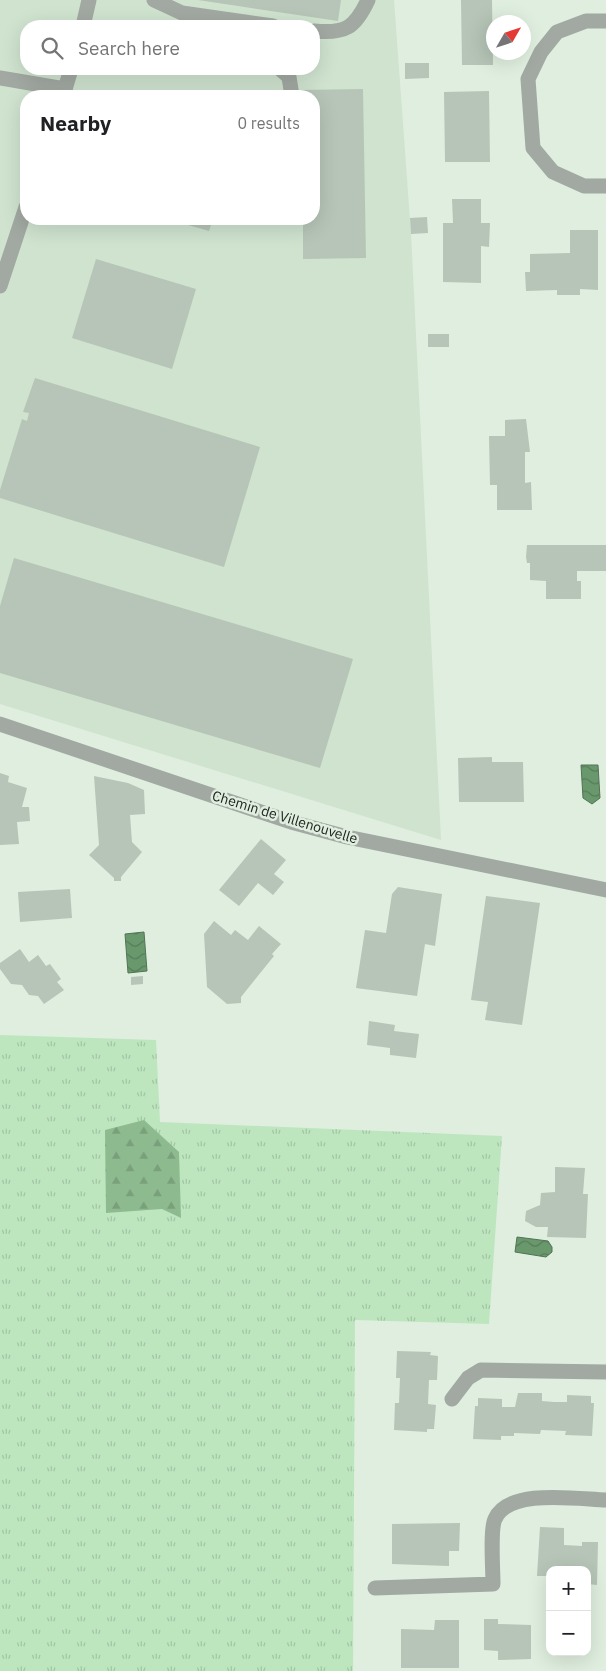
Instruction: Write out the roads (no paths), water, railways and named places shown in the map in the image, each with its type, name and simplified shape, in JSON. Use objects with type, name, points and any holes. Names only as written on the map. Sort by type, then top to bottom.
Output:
[{"type":"street","points":[[84,20],[89,0]]},
{"type":"street","points":[[154,0],[182,13],[232,20]]},
{"type":"street","points":[[320,32],[334,33],[358,21],[368,0]]},
{"type":"street","points":[[606,21],[586,21],[557,32],[541,52],[528,79],[534,148],[553,172],[584,186],[606,186]]},
{"type":"street","points":[[65,90],[69,75]]},
{"type":"street","points":[[287,75],[289,77],[291,90]]},
{"type":"street","points":[[0,78],[55,90]]},
{"type":"street","points":[[0,286],[20,225]]},
{"type":"street","name":"Chemin de Villenouvelle","points":[[0,724],[291,822],[348,837],[606,890]]},
{"type":"street","points":[[452,1399],[468,1378],[481,1370],[606,1372]]},
{"type":"street","points":[[375,1588],[493,1584],[494,1520],[502,1507],[519,1499],[606,1500]]},
{"type":"water","points":[[581,765],[598,765],[600,798],[592,804],[583,798]]},
{"type":"water","points":[[144,932],[147,971],[128,973],[125,934]]},
{"type":"water","points":[[517,1237],[548,1241],[552,1247],[552,1252],[546,1257],[515,1252]]}]
